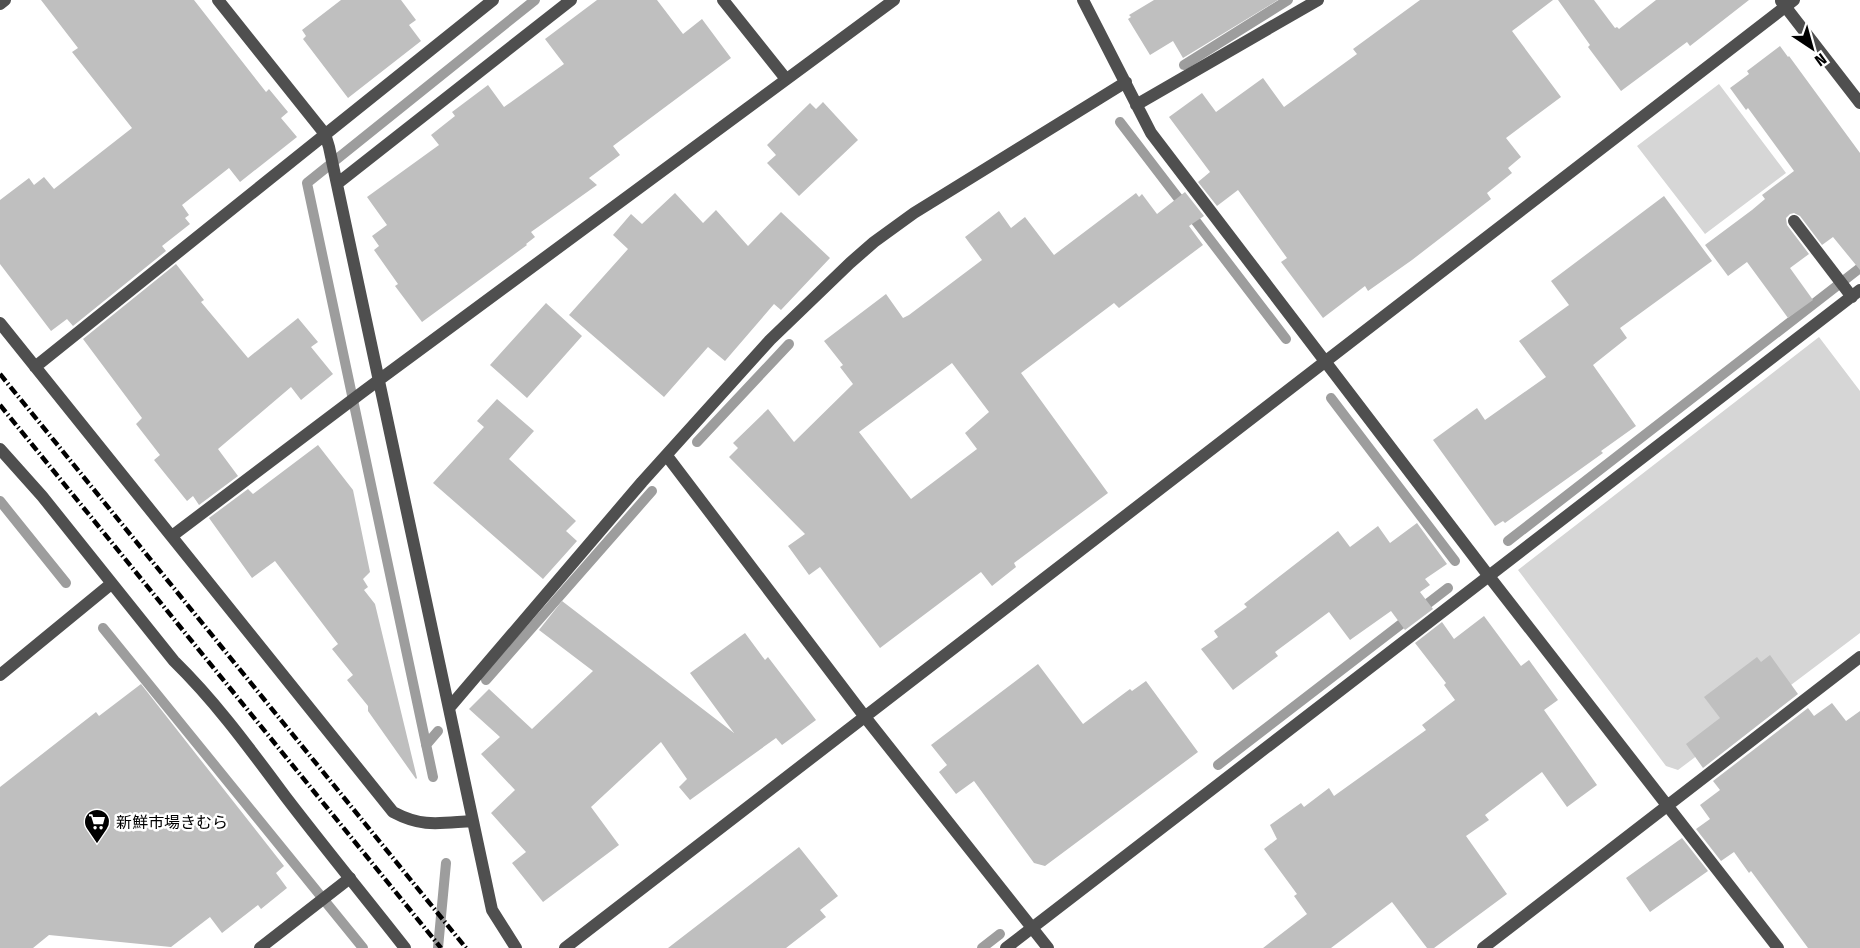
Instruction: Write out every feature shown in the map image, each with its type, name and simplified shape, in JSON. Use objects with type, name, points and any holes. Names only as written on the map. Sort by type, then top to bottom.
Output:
[{"type":"street","points":[[0,4],[5,0]]},
{"type":"street","points":[[218,0],[325,134],[337,179],[492,910],[516,948]]},
{"type":"street","points":[[35,367],[493,0]]},
{"type":"street","points":[[337,179],[570,0]]},
{"type":"street","points":[[723,0],[786,79]]},
{"type":"street","points":[[172,536],[364,391],[894,0]]},
{"type":"street","points":[[1083,0],[1151,134],[1488,575],[1778,948]]},
{"type":"street","points":[[1137,105],[1318,0]]},
{"type":"street","points":[[565,948],[1326,363],[1787,2],[1860,103]]},
{"type":"street","points":[[449,708],[770,340],[874,242],[914,213],[1126,82]]},
{"type":"street","points":[[1006,948],[1488,575],[1849,289],[1794,221]]},
{"type":"street","points":[[0,323],[393,812],[409,820],[426,824],[472,821]]},
{"type":"street","points":[[0,449],[42,496],[174,662],[195,681],[258,758],[405,948]]},
{"type":"street","points":[[667,456],[865,717],[1048,948]]},
{"type":"street","points":[[0,675],[111,584]]},
{"type":"street","points":[[1483,948],[1860,657]]},
{"type":"street","points":[[260,948],[350,878]]},
{"type":"shaded area","points":[[1719,84],[1786,173],[1705,234],[1637,146]]},
{"type":"shaded area","points":[[1819,337],[1860,391],[1860,633],[1678,770],[1666,766],[1518,570]]},
{"type":"building","points":[[41,0],[194,0],[266,92],[269,89],[288,112],[281,118],[297,137],[240,182],[229,168],[182,205],[189,215],[185,218],[190,224],[162,246],[166,251],[73,326],[67,319],[51,331],[0,264],[0,200],[29,178],[34,185],[44,177],[54,189],[132,128],[72,52],[78,48]]},
{"type":"building","points":[[341,0],[401,0],[416,20],[409,25],[421,41],[348,98],[303,39],[306,36],[302,30]]},
{"type":"building","points":[[597,0],[657,0],[683,34],[702,19],[731,58],[613,146],[620,155],[589,178],[597,185],[531,232],[535,237],[527,245],[422,322],[395,286],[398,284],[374,250],[379,246],[372,236],[387,225],[367,197],[439,145],[431,135],[455,116],[452,112],[488,85],[504,107],[564,64],[545,39]]},
{"type":"building","points":[[1154,0],[1278,0],[1183,58],[1173,41],[1150,55],[1128,19],[1131,17],[1129,15]]},
{"type":"building","points":[[1420,0],[1553,0],[1512,31],[1561,97],[1506,138],[1521,157],[1508,168],[1512,173],[1487,193],[1491,199],[1412,260],[1368,291],[1365,286],[1323,318],[1281,262],[1287,258],[1238,190],[1217,206],[1198,182],[1210,172],[1169,117],[1202,93],[1216,112],[1263,78],[1284,107],[1357,54],[1353,49]]},
{"type":"building","points":[[1558,0],[1594,0],[1615,28],[1619,29],[1656,0],[1749,0],[1690,46],[1687,42],[1621,91],[1588,47],[1590,45]]},
{"type":"building","points":[[1780,46],[1860,153],[1860,270],[1833,237],[1822,245],[1800,216],[1790,214],[1786,218],[1787,225],[1809,254],[1790,268],[1813,300],[1788,318],[1747,262],[1728,276],[1705,245],[1752,210],[1765,199],[1762,195],[1794,171],[1748,108],[1746,110],[1730,88],[1749,74],[1747,71]]},
{"type":"building","points":[[823,102],[858,140],[799,196],[767,163],[776,155],[767,145],[810,103],[816,109]]},
{"type":"building","points":[[1185,192],[1204,216],[1189,226],[1203,245],[1119,308],[1114,303],[1021,373],[1108,493],[1014,563],[1016,567],[992,586],[981,572],[880,648],[820,567],[809,575],[788,546],[805,534],[729,457],[738,448],[733,443],[768,409],[794,442],[853,384],[840,367],[843,365],[824,341],[886,294],[903,318],[909,315],[982,260],[965,237],[999,211],[1011,228],[1025,217],[1054,255],[1136,193],[1139,197],[1142,194],[1157,214]],"holes":[[[952,363],[989,412],[965,433],[977,449],[911,499],[859,432]]]},
{"type":"building","points":[[675,193],[703,223],[716,210],[748,246],[781,212],[830,258],[781,310],[774,304],[725,361],[708,347],[664,397],[569,315],[628,249],[613,235],[631,214],[642,224]]},
{"type":"building","points":[[1664,196],[1712,261],[1620,328],[1627,338],[1593,365],[1636,426],[1601,451],[1603,453],[1505,523],[1503,521],[1495,526],[1433,440],[1477,408],[1485,420],[1546,377],[1519,341],[1569,305],[1551,281]]},
{"type":"building","points":[[176,264],[204,300],[201,302],[248,358],[298,318],[318,342],[311,347],[333,374],[301,400],[291,387],[218,449],[238,476],[199,505],[193,496],[187,501],[154,460],[160,455],[136,424],[142,418],[83,339]]},
{"type":"building","points":[[546,303],[582,336],[527,398],[490,365]]},
{"type":"building","points":[[497,399],[534,431],[509,459],[576,521],[566,531],[577,541],[543,579],[433,483],[484,427],[477,421]]},
{"type":"building","points":[[318,445],[353,490],[370,572],[363,579],[368,587],[364,590],[375,604],[416,779],[368,711],[368,706],[347,680],[353,675],[332,649],[338,644],[275,561],[252,578],[209,518],[248,489],[253,494]]},
{"type":"building","points":[[1417,523],[1447,564],[1425,579],[1430,585],[1420,592],[1433,609],[1405,630],[1391,611],[1350,640],[1329,612],[1275,652],[1278,656],[1233,690],[1201,649],[1218,637],[1214,631],[1247,607],[1244,604],[1338,531],[1350,547],[1378,526],[1390,543]]},
{"type":"building","points":[[562,601],[734,733],[690,673],[745,633],[765,660],[768,657],[816,720],[782,745],[776,738],[690,800],[679,787],[687,779],[661,742],[591,807],[619,845],[543,902],[512,863],[526,852],[491,813],[515,790],[481,754],[500,737],[469,709],[489,689],[532,729],[593,671],[539,630]]},
{"type":"building","points":[[1484,616],[1521,666],[1529,660],[1558,700],[1544,710],[1597,785],[1567,807],[1542,772],[1485,815],[1489,820],[1466,836],[1507,894],[1434,948],[1427,948],[1392,902],[1331,948],[1263,948],[1307,914],[1294,896],[1297,894],[1264,849],[1277,839],[1270,825],[1301,803],[1304,807],[1329,788],[1334,796],[1426,730],[1422,725],[1455,700],[1444,685],[1446,683],[1415,643],[1442,622],[1454,639]]},
{"type":"building","points":[[1770,655],[1798,694],[1703,768],[1686,744],[1720,718],[1704,697],[1757,657],[1761,662]]},
{"type":"building","points":[[1038,664],[1083,724],[1130,689],[1132,691],[1146,681],[1198,752],[1045,866],[1034,863],[974,781],[956,794],[939,772],[947,765],[931,745]]},
{"type":"building","points":[[141,684],[284,866],[276,873],[287,888],[261,909],[258,905],[222,933],[210,917],[171,947],[49,935],[33,948],[0,948],[0,787],[96,712],[99,716]]},
{"type":"building","points":[[1832,703],[1846,721],[1860,711],[1860,948],[1808,948],[1751,871],[1749,873],[1734,852],[1721,861],[1696,829],[1710,819],[1700,805],[1720,790],[1713,781],[1808,708],[1814,716]]},
{"type":"building","points":[[1682,838],[1708,871],[1650,912],[1626,878]]},
{"type":"building","points":[[799,847],[838,896],[820,910],[826,917],[786,948],[668,948]]},
{"type":"waterway","points":[[433,777],[307,183],[535,0]]},
{"type":"waterway","points":[[1184,65],[1288,0]]},
{"type":"waterway","points":[[1120,122],[1286,339]]},
{"type":"waterway","points":[[1508,541],[1860,268]]},
{"type":"waterway","points":[[697,442],[789,344]]},
{"type":"waterway","points":[[1331,398],[1455,561]]},
{"type":"waterway","points":[[486,680],[652,491]]},
{"type":"waterway","points":[[0,501],[66,583]]},
{"type":"waterway","points":[[1218,765],[1448,588]]},
{"type":"waterway","points":[[103,628],[363,948]]},
{"type":"waterway","points":[[426,745],[438,731]]},
{"type":"waterway","points":[[438,948],[446,863]]},
{"type":"waterway","points":[[982,948],[1000,934]]},
{"type":"railway","points":[[0,374],[466,948]]},
{"type":"railway","points":[[0,405],[441,948]]},
{"type":"place","name":"新鮮市場きむら","points":[[97,845]]}]
